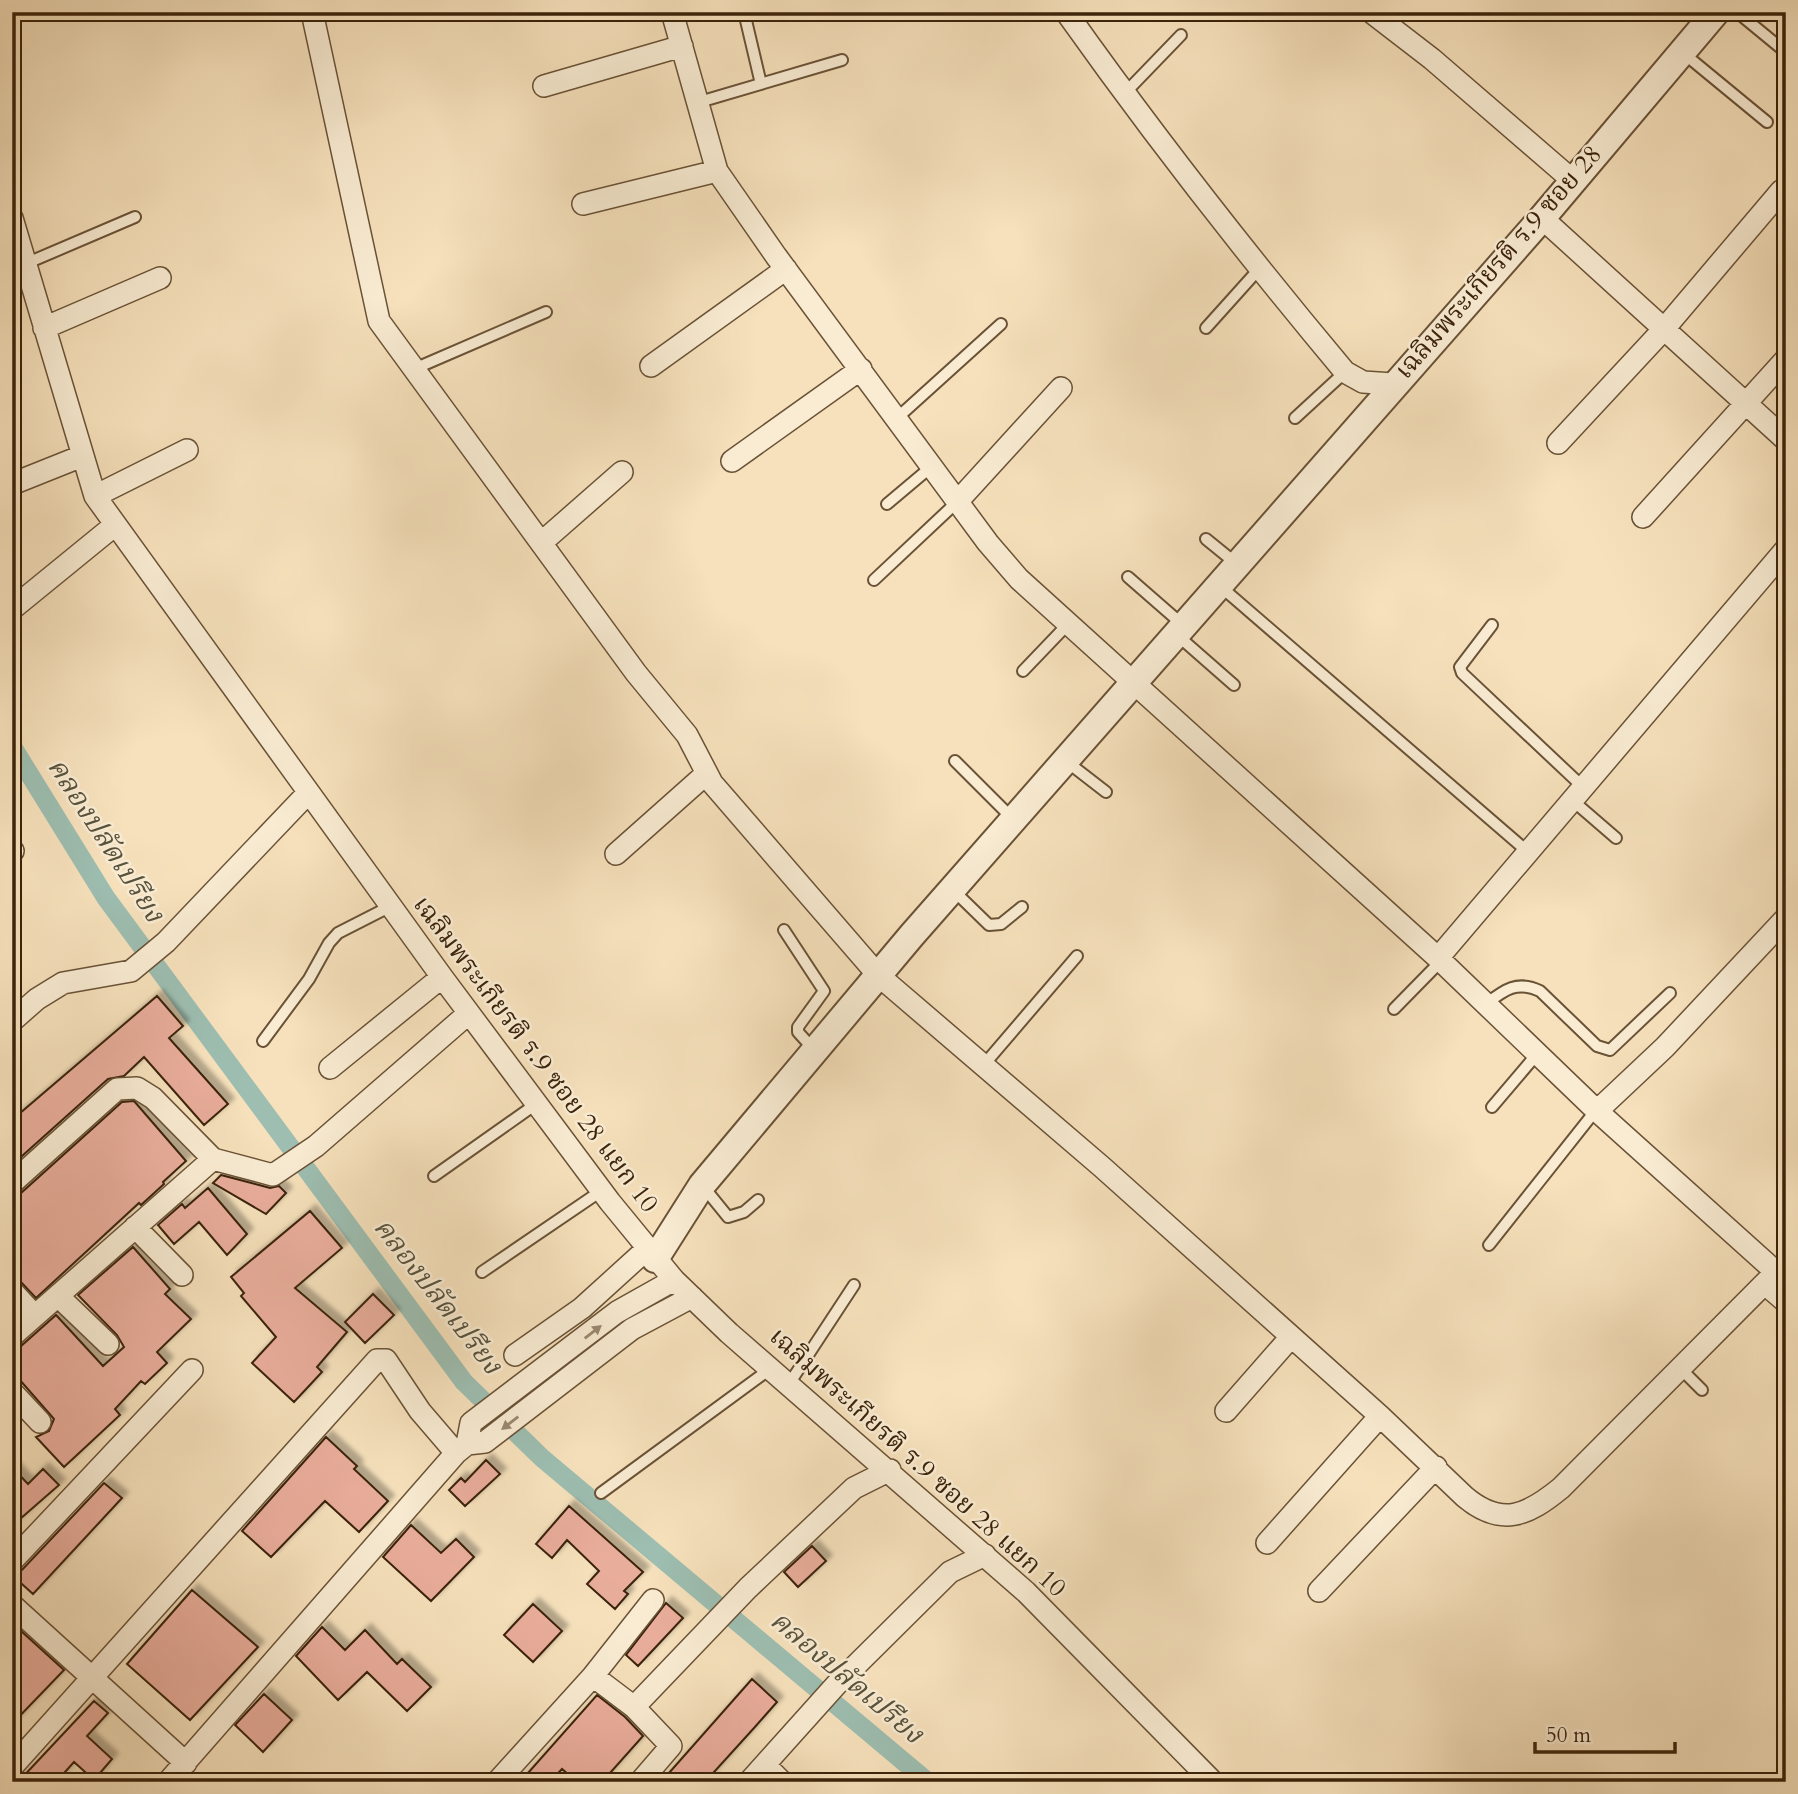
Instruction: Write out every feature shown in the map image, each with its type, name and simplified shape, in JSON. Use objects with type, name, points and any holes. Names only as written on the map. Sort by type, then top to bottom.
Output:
[{"type":"street","points":[[312,12],[379,321],[636,673],[677,721],[706,774],[746,825],[878,975],[1101,1167],[1380,1416],[1465,1497],[1490,1513],[1517,1514],[1536,1508],[1681,1369],[1776,1273]]},
{"type":"street","points":[[672,12],[717,171],[931,467],[1019,579],[1440,959],[1537,1054],[1776,1273],[1786,1302]]},
{"type":"street","points":[[1066,12],[1259,270],[1345,372]]},
{"type":"street","points":[[1371,12],[1433,59],[1571,179]]},
{"type":"street","name":"เฉลิมพระเกียรติ ร.9 ซอย 28","points":[[1345,372],[1363,382],[1393,384],[1542,218],[1571,179],[1716,12]]},
{"type":"street","points":[[544,86],[682,46]]},
{"type":"street","points":[[583,204],[717,171]]},
{"type":"street","points":[[1558,443],[1664,329],[1781,191]]},
{"type":"street","name":"เฉลิมพระเกียรติ ร.9 ซอย 28 แยก 10","points":[[12,218],[95,496],[308,793],[601,1191],[674,1280],[770,1369],[890,1470],[1026,1592],[1213,1782]]},
{"type":"street","points":[[1542,218],[1786,440]]},
{"type":"street","points":[[651,366],[786,269]]},
{"type":"street","points":[[44,328],[160,278]]},
{"type":"street","points":[[1643,517],[1786,359]]},
{"type":"street","points":[[732,461],[861,369]]},
{"type":"street","points":[[515,1355],[583,1308],[651,1254],[702,1185],[878,975],[1134,685],[1393,384]]},
{"type":"street","points":[[957,502],[1061,388]]},
{"type":"street","points":[[95,496],[187,450]]},
{"type":"street","points":[[12,484],[82,456]]},
{"type":"street","points":[[541,543],[622,472]]},
{"type":"street","points":[[12,609],[115,525]]},
{"type":"street","points":[[1440,959],[1577,793],[1786,549]]},
{"type":"street","points":[[616,854],[706,774]]},
{"type":"street","points":[[12,1021],[37,999],[63,983],[131,971],[166,942],[308,793]]},
{"type":"street","points":[[1597,1110],[1674,1038],[1786,918]]},
{"type":"street","points":[[330,1068],[442,977]]},
{"type":"street","points":[[12,1183],[117,1089],[137,1088],[153,1098],[213,1159],[273,1175],[316,1146],[469,1013]]},
{"type":"street","points":[[12,1336],[213,1159]]},
{"type":"street","points":[[135,1227],[182,1275]]},
{"type":"street","points":[[168,1782],[469,1446],[527,1396],[562,1356],[617,1312],[674,1280]]},
{"type":"street","points":[[12,1291],[35,1316]]},
{"type":"street","points":[[58,1296],[108,1344]]},
{"type":"street","points":[[469,1446],[471,1423],[577,1371],[632,1329],[692,1297]]},
{"type":"street","points":[[617,1312],[632,1329]]},
{"type":"street","points":[[1226,1411],[1290,1338]]},
{"type":"street","points":[[562,1356],[577,1371]]},
{"type":"street","points":[[12,1767],[377,1360],[386,1360],[420,1411],[469,1446]]},
{"type":"street","points":[[12,1561],[192,1370]]},
{"type":"street","points":[[12,1391],[40,1422]]},
{"type":"street","points":[[1266,1543],[1380,1416]]},
{"type":"street","points":[[1320,1591],[1436,1467]]},
{"type":"street","points":[[634,1707],[748,1588],[854,1488],[890,1470]]},
{"type":"street","points":[[749,1782],[836,1685],[950,1572],[985,1555]]},
{"type":"street","points":[[497,1782],[593,1676],[653,1600]]},
{"type":"street","points":[[12,1605],[91,1680],[186,1763]]},
{"type":"street","points":[[593,1676],[634,1707],[671,1746],[640,1782]]},
{"type":"street","points":[[765,1765],[782,1782]]},
{"type":"lane","points":[[744,12],[761,84]]},
{"type":"lane","points":[[1737,12],[1782,49]]},
{"type":"lane","points":[[1125,93],[1181,35]]},
{"type":"lane","points":[[1682,52],[1767,122]]},
{"type":"lane","points":[[696,103],[842,60]]},
{"type":"lane","points":[[26,264],[135,217]]},
{"type":"lane","points":[[1206,328],[1259,270]]},
{"type":"lane","points":[[414,369],[546,312]]},
{"type":"lane","points":[[896,419],[1001,324]]},
{"type":"lane","points":[[1295,418],[1345,372]]},
{"type":"lane","points":[[887,504],[931,467]]},
{"type":"lane","points":[[874,580],[957,502]]},
{"type":"lane","points":[[1206,539],[1238,565]]},
{"type":"lane","points":[[1128,578],[1234,685]]},
{"type":"lane","points":[[1220,586],[1528,852]]},
{"type":"lane","points":[[1023,671],[1068,624]]},
{"type":"lane","points":[[1492,625],[1465,657],[1460,667],[1462,673],[1577,793],[1616,838]]},
{"type":"lane","points":[[956,761],[1014,820]]},
{"type":"lane","points":[[1066,761],[1106,792]]},
{"type":"lane","points":[[952,889],[989,925],[1001,924],[1022,907]]},
{"type":"lane","points":[[263,1041],[309,979],[329,943],[338,933],[391,906]]},
{"type":"lane","points":[[784,930],[823,986],[822,995],[798,1027],[798,1032],[815,1051]]},
{"type":"lane","points":[[982,1067],[1077,956]]},
{"type":"lane","points":[[1394,1009],[1440,959]]},
{"type":"lane","points":[[1486,1004],[1510,987],[1523,985],[1533,988],[1540,991],[1597,1046],[1610,1050],[1670,993]]},
{"type":"lane","points":[[1492,1107],[1537,1054]]},
{"type":"lane","points":[[433,1176],[536,1104]]},
{"type":"lane","points":[[1489,1245],[1597,1110]]},
{"type":"lane","points":[[702,1185],[729,1217],[744,1212],[758,1200]]},
{"type":"lane","points":[[482,1272],[601,1191]]},
{"type":"lane","points":[[789,1384],[853,1285]]},
{"type":"lane","points":[[601,1493],[770,1369]]},
{"type":"lane","points":[[1681,1369],[1702,1390]]},
{"type":"building","points":[[157,996],[183,1026],[169,1038],[228,1104],[204,1125],[144,1057],[124,1076],[108,1079],[12,1165],[12,1120]]},
{"type":"building","points":[[134,1101],[186,1161],[163,1182],[164,1184],[141,1205],[139,1203],[36,1298],[21,1282],[12,1278],[12,1196],[21,1193],[122,1102]]},
{"type":"building","points":[[221,1175],[270,1188],[279,1186],[286,1193],[266,1214],[213,1183]]},
{"type":"building","points":[[208,1188],[247,1234],[227,1255],[199,1222],[174,1244],[158,1225],[182,1204],[185,1208]]},
{"type":"building","points":[[310,1211],[342,1248],[295,1288],[347,1332],[317,1367],[322,1372],[294,1402],[252,1363],[276,1337],[241,1296],[244,1293],[231,1277]]},
{"type":"building","points":[[133,1247],[170,1289],[165,1294],[191,1319],[157,1352],[167,1363],[145,1384],[141,1381],[115,1409],[120,1415],[64,1467],[36,1437],[49,1431],[54,1419],[12,1371],[12,1349],[21,1346],[56,1315],[103,1366],[124,1347],[117,1335],[78,1295]]},
{"type":"building","points":[[373,1294],[394,1315],[365,1343],[345,1322]]},
{"type":"building","points":[[326,1437],[357,1466],[354,1469],[388,1501],[359,1532],[325,1501],[271,1557],[242,1531]]},
{"type":"building","points":[[486,1460],[500,1474],[465,1506],[449,1490],[461,1478],[465,1482]]},
{"type":"building","points":[[12,1467],[28,1484],[43,1469],[59,1485],[12,1526]]},
{"type":"building","points":[[104,1483],[122,1498],[33,1594],[12,1575],[22,1570]]},
{"type":"building","points":[[569,1506],[643,1572],[624,1591],[628,1594],[615,1609],[587,1584],[599,1571],[567,1540],[552,1558],[536,1544]]},
{"type":"building","points":[[411,1525],[441,1553],[456,1539],[474,1557],[431,1601],[383,1557]]},
{"type":"building","points":[[812,1546],[826,1561],[798,1587],[784,1572]]},
{"type":"building","points":[[192,1590],[258,1647],[190,1720],[127,1664]]},
{"type":"building","points":[[666,1603],[683,1618],[638,1666],[626,1655]]},
{"type":"building","points":[[533,1604],[562,1631],[533,1662],[504,1635]]},
{"type":"building","points":[[322,1627],[345,1650],[365,1630],[397,1664],[402,1659],[431,1687],[407,1711],[367,1672],[338,1700],[296,1656]]},
{"type":"building","points":[[21,1631],[64,1670],[12,1724],[12,1640]]},
{"type":"building","points":[[752,1679],[777,1702],[705,1782],[661,1782]]},
{"type":"building","points":[[264,1694],[292,1720],[263,1752],[235,1725]]},
{"type":"building","points":[[597,1695],[625,1717],[643,1736],[602,1782],[577,1782],[562,1769],[550,1782],[520,1782]]},
{"type":"building","points":[[94,1701],[108,1713],[87,1736],[112,1759],[94,1780],[74,1762],[56,1782],[18,1782]]},
{"type":"waterway","name":"คลองปลัดเปรียง","points":[[12,746],[106,898],[464,1382],[542,1458],[928,1782]]}]
